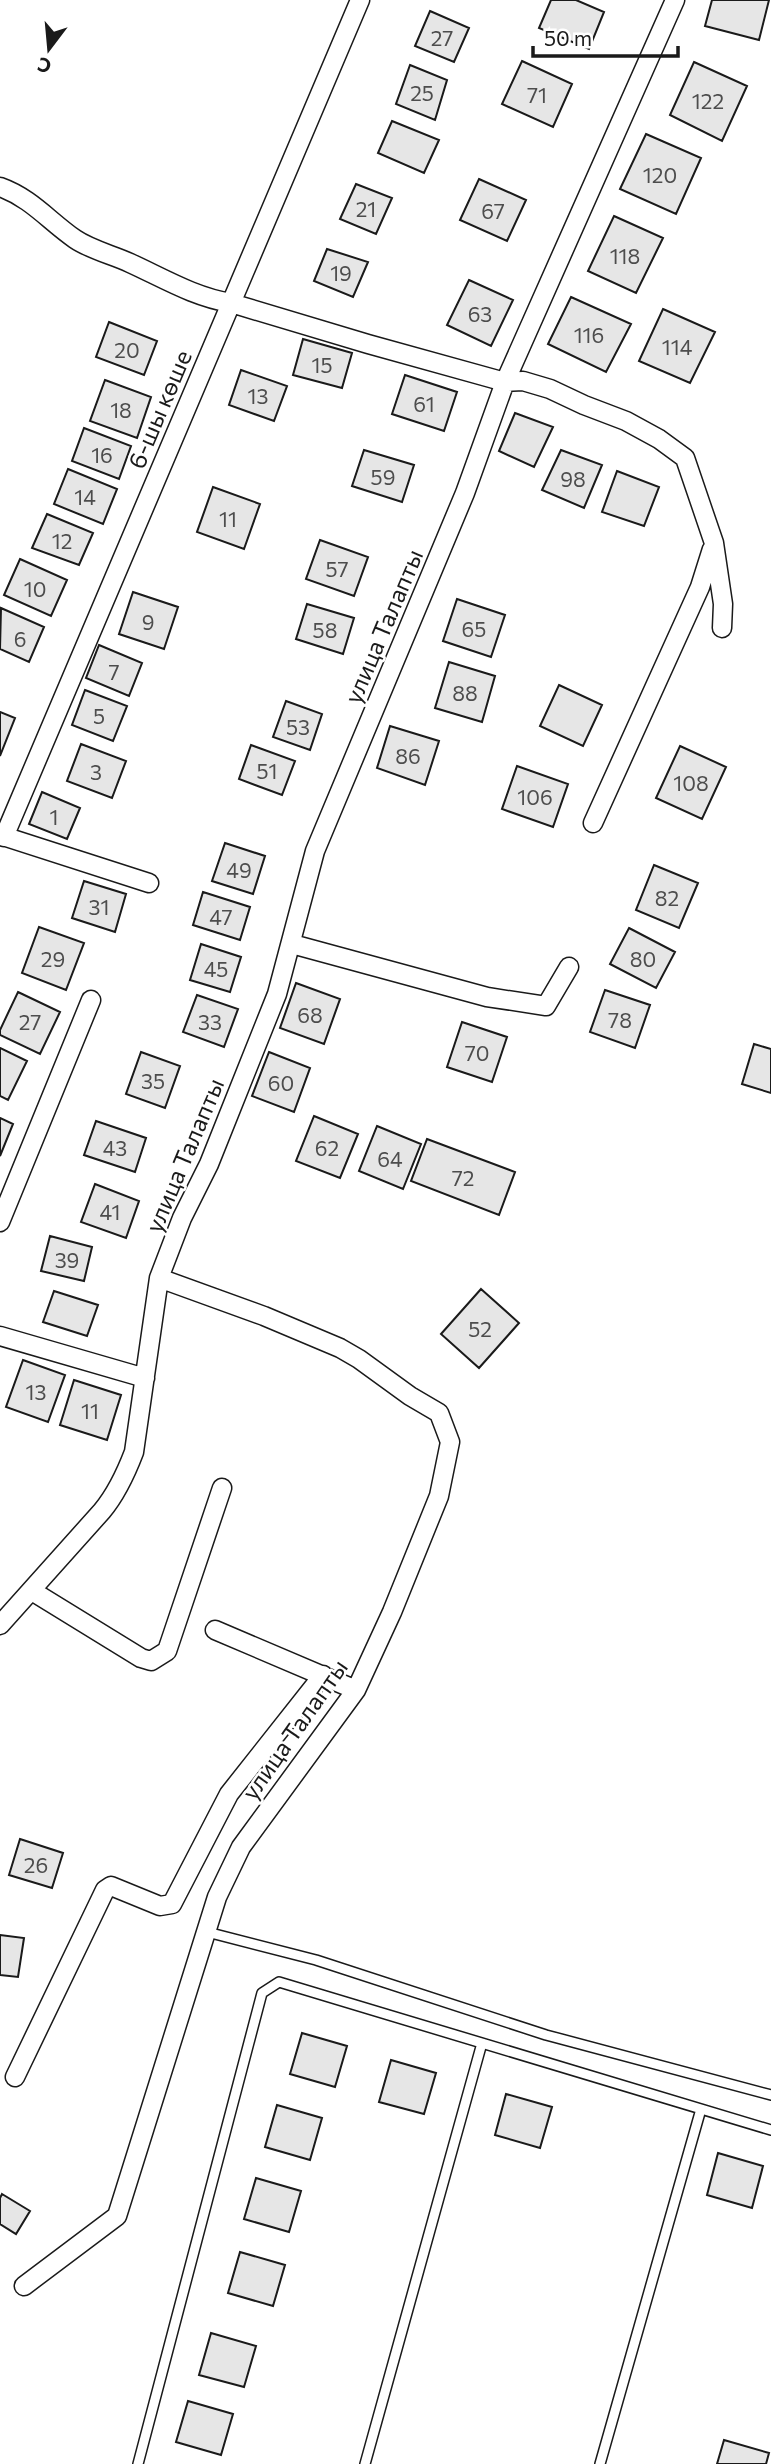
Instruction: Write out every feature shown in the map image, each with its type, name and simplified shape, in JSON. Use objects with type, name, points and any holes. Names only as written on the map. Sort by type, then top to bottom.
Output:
[{"type":"street","name":"6-шы көше","points":[[2,836],[360,0]]},
{"type":"street","name":"улица Талапты","points":[[0,1625],[113,1498],[128,1469],[134,1451],[159,1278],[182,1218],[209,1164],[277,994],[315,851],[465,493],[505,382],[675,0]]},
{"type":"street","points":[[0,187],[19,194],[38,207],[77,240],[212,300],[231,303],[505,382],[523,381],[550,388],[626,421],[659,439],[685,458],[714,543],[723,604],[722,628]]},
{"type":"street","points":[[593,823],[700,587],[714,543]]},
{"type":"street","points":[[2,836],[149,883]]},
{"type":"street","points":[[292,944],[487,998],[546,1006],[569,967]]},
{"type":"street","points":[[0,1222],[91,1000]]},
{"type":"street","name":"улица Талапты","points":[[24,2286],[117,2216],[218,1897],[241,1847],[356,1690],[392,1612],[439,1496],[450,1442],[439,1413],[340,1348],[264,1316],[159,1278]]},
{"type":"street","points":[[0,1336],[145,1378]]},
{"type":"street","points":[[32,1591],[141,1658],[151,1661],[167,1651],[222,1488]]},
{"type":"street","points":[[215,1630],[356,1690]]},
{"type":"street","points":[[15,2077],[105,1890],[111,1886],[160,1906],[172,1904],[229,1794],[323,1675]]},
{"type":"lane","points":[[207,1932],[316,1960],[546,2035],[771,2095]]},
{"type":"lane","points":[[138,2464],[261,1993],[279,1982],[771,2130]]},
{"type":"lane","points":[[365,2464],[482,2043]]},
{"type":"lane","points":[[600,2464],[701,2109]]},
{"type":"building","points":[[551,0],[576,0],[604,12],[589,49],[539,28]]},
{"type":"building","points":[[712,0],[769,0],[759,40],[705,26]]},
{"type":"building","points":[[430,11],[469,28],[454,62],[415,46]]},
{"type":"building","points":[[522,61],[572,84],[553,127],[502,104]]},
{"type":"building","points":[[694,62],[747,86],[722,141],[670,115]]},
{"type":"building","points":[[410,65],[447,80],[435,120],[396,104]]},
{"type":"building","points":[[392,121],[439,140],[424,173],[378,153]]},
{"type":"building","points":[[646,134],[701,158],[676,214],[620,189]]},
{"type":"building","points":[[479,179],[526,200],[507,241],[460,220]]},
{"type":"building","points":[[356,184],[392,198],[376,234],[340,219]]},
{"type":"building","points":[[614,216],[663,238],[636,293],[588,271]]},
{"type":"building","points":[[327,249],[368,262],[353,297],[314,281]]},
{"type":"building","points":[[469,280],[513,300],[491,346],[447,325]]},
{"type":"building","points":[[571,297],[631,324],[606,372],[548,344]]},
{"type":"building","points":[[663,309],[715,332],[690,383],[639,361]]},
{"type":"building","points":[[109,322],[157,341],[144,375],[96,357]]},
{"type":"building","points":[[303,339],[352,353],[342,388],[293,375]]},
{"type":"building","points":[[241,370],[287,386],[274,421],[229,405]]},
{"type":"building","points":[[405,375],[457,392],[444,431],[392,414]]},
{"type":"building","points":[[105,380],[151,397],[137,438],[90,421]]},
{"type":"building","points":[[515,413],[553,427],[534,467],[499,451]]},
{"type":"building","points":[[84,428],[131,446],[119,479],[72,461]]},
{"type":"building","points":[[364,450],[414,465],[402,502],[352,486]]},
{"type":"building","points":[[561,450],[602,465],[584,508],[542,490]]},
{"type":"building","points":[[68,469],[117,489],[103,524],[54,504]]},
{"type":"building","points":[[617,471],[659,487],[644,526],[602,512]]},
{"type":"building","points":[[213,487],[260,504],[244,549],[197,532]]},
{"type":"building","points":[[47,514],[93,533],[79,565],[32,548]]},
{"type":"building","points":[[320,540],[368,557],[354,596],[306,579]]},
{"type":"building","points":[[20,559],[67,580],[51,616],[4,595]]},
{"type":"building","points":[[133,592],[178,607],[164,649],[119,634]]},
{"type":"building","points":[[457,599],[505,615],[491,657],[443,641]]},
{"type":"building","points":[[307,604],[354,618],[343,654],[296,639]]},
{"type":"building","points":[[1,608],[44,627],[29,662],[0,649]]},
{"type":"building","points":[[99,645],[142,663],[129,696],[86,678]]},
{"type":"building","points":[[449,662],[495,676],[482,722],[435,708]]},
{"type":"building","points":[[559,685],[602,705],[583,746],[540,726]]},
{"type":"building","points":[[85,690],[127,706],[113,741],[72,725]]},
{"type":"building","points":[[286,701],[322,714],[310,750],[273,737]]},
{"type":"building","points":[[0,712],[15,718],[0,756]]},
{"type":"building","points":[[390,726],[439,741],[425,785],[377,768]]},
{"type":"building","points":[[81,744],[126,761],[112,798],[67,781]]},
{"type":"building","points":[[251,745],[295,761],[282,795],[239,779]]},
{"type":"building","points":[[680,746],[726,767],[702,819],[656,798]]},
{"type":"building","points":[[517,766],[568,784],[553,827],[502,809]]},
{"type":"building","points":[[42,792],[80,808],[67,839],[29,824]]},
{"type":"building","points":[[225,843],[265,856],[253,894],[212,881]]},
{"type":"building","points":[[654,865],[698,883],[679,928],[636,910]]},
{"type":"building","points":[[84,881],[126,894],[115,932],[72,918]]},
{"type":"building","points":[[203,892],[250,907],[240,940],[193,925]]},
{"type":"building","points":[[39,927],[84,943],[66,990],[22,973]]},
{"type":"building","points":[[629,928],[675,952],[656,988],[610,964]]},
{"type":"building","points":[[201,944],[241,957],[230,992],[190,980]]},
{"type":"building","points":[[296,983],[340,999],[324,1044],[280,1028]]},
{"type":"building","points":[[605,990],[650,1005],[635,1048],[590,1032]]},
{"type":"building","points":[[18,992],[60,1012],[40,1054],[0,1035]]},
{"type":"building","points":[[197,995],[238,1009],[224,1047],[183,1032]]},
{"type":"building","points":[[462,1022],[507,1037],[492,1082],[447,1067]]},
{"type":"building","points":[[754,1044],[771,1049],[771,1093],[742,1084]]},
{"type":"building","points":[[0,1048],[27,1061],[8,1100],[0,1096]]},
{"type":"building","points":[[141,1052],[180,1066],[165,1108],[126,1094]]},
{"type":"building","points":[[269,1052],[310,1068],[294,1112],[252,1096]]},
{"type":"building","points":[[314,1116],[358,1134],[340,1178],[296,1161]]},
{"type":"building","points":[[0,1118],[13,1124],[0,1156]]},
{"type":"building","points":[[96,1121],[146,1138],[135,1172],[84,1155]]},
{"type":"building","points":[[377,1126],[421,1144],[403,1189],[359,1171]]},
{"type":"building","points":[[427,1139],[515,1172],[499,1215],[411,1181]]},
{"type":"building","points":[[95,1184],[139,1201],[126,1238],[81,1222]]},
{"type":"building","points":[[50,1236],[92,1247],[84,1281],[41,1271]]},
{"type":"building","points":[[481,1289],[519,1323],[479,1368],[441,1334]]},
{"type":"building","points":[[54,1291],[98,1305],[87,1336],[43,1322]]},
{"type":"building","points":[[23,1360],[65,1375],[48,1422],[6,1407]]},
{"type":"building","points":[[74,1380],[121,1395],[107,1440],[60,1425]]},
{"type":"building","points":[[20,1839],[63,1853],[52,1888],[9,1875]]},
{"type":"building","points":[[0,1935],[24,1938],[18,1977],[0,1975]]},
{"type":"building","points":[[302,2033],[347,2046],[335,2087],[290,2074]]},
{"type":"building","points":[[391,2060],[436,2073],[424,2114],[379,2102]]},
{"type":"building","points":[[506,2094],[552,2107],[540,2148],[495,2135]]},
{"type":"building","points":[[277,2105],[322,2118],[310,2160],[265,2147]]},
{"type":"building","points":[[718,2153],[763,2166],[752,2208],[707,2195]]},
{"type":"building","points":[[256,2178],[301,2191],[289,2232],[244,2219]]},
{"type":"building","points":[[2,2194],[30,2211],[16,2234],[0,2224]]},
{"type":"building","points":[[240,2252],[285,2265],[273,2306],[228,2293]]},
{"type":"building","points":[[211,2333],[256,2346],[244,2387],[199,2375]]},
{"type":"building","points":[[188,2401],[233,2414],[221,2455],[176,2442]]},
{"type":"building","points":[[724,2440],[769,2453],[766,2464],[717,2464]]}]
